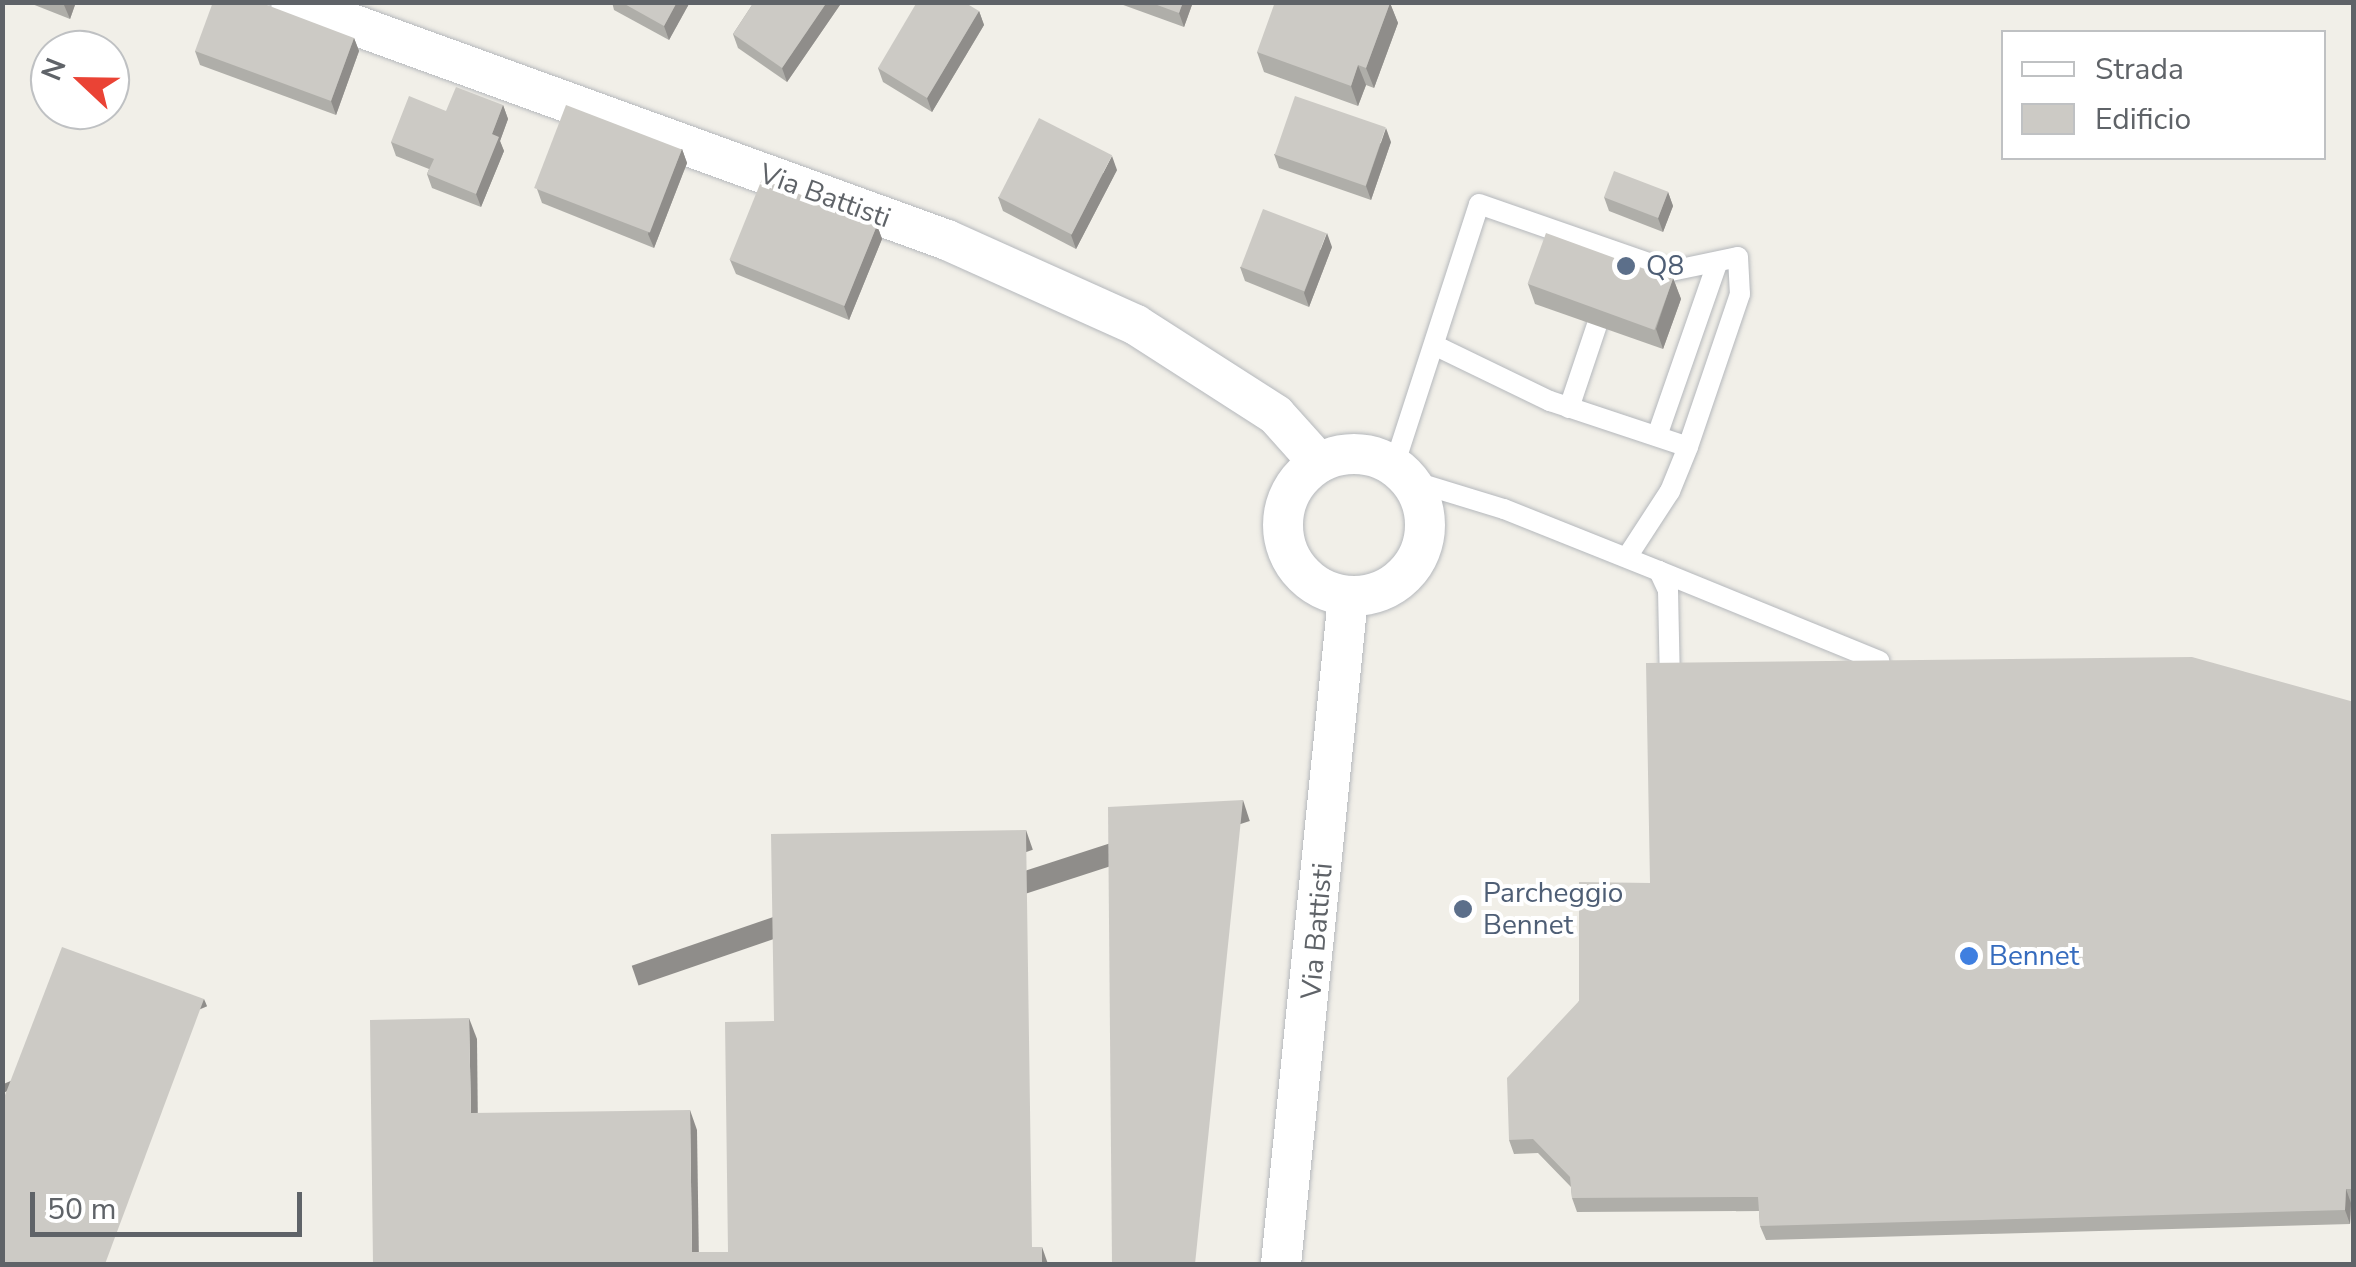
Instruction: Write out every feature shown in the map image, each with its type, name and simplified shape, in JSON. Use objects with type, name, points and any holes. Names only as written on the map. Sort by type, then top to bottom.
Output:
[{"type":"street","name":"Via Battisti","points":[[291,2],[1016,270],[1194,357],[1276,415],[1319,463]]},
{"type":"street","points":[[1357,454],[1401,473],[1424,515],[1420,553],[1391,587],[1348,596],[1311,582],[1288,550],[1284,531],[1292,492],[1319,463],[1357,454]]},
{"type":"street","name":"Via Battisti","points":[[1281,1264],[1348,596]]},
{"type":"lane","points":[[1627,557],[1670,491],[1688,447],[1740,294],[1738,257],[1671,271],[1479,204],[1434,346],[1401,473],[1606,547],[1627,557],[1658,571],[1879,661]]},
{"type":"lane","points":[[1569,408],[1620,254]]},
{"type":"lane","points":[[1657,436],[1716,264]]},
{"type":"lane","points":[[1434,346],[1569,408],[1688,447]]},
{"type":"lane","points":[[1658,571],[1668,590],[1670,702]]},
{"type":"building","points":[[213,2],[259,2],[354,38],[331,101],[195,51]]},
{"type":"building","points":[[621,2],[677,2],[664,26]]},
{"type":"building","points":[[754,2],[827,2],[782,68],[733,34]]},
{"type":"building","points":[[917,2],[964,2],[979,11],[927,98],[878,68]]},
{"type":"building","points":[[1149,2],[1183,2],[1179,13]]},
{"type":"building","points":[[1275,2],[1390,3],[1366,68],[1358,65],[1351,86],[1257,52]]},
{"type":"building","points":[[456,87],[503,105],[492,134],[499,137],[476,194],[427,174],[434,159],[391,142],[409,96],[446,111]]},
{"type":"building","points":[[1295,96],[1386,127],[1366,186],[1275,155]]},
{"type":"building","points":[[566,105],[682,149],[650,233],[534,188]]},
{"type":"building","points":[[1039,118],[1112,155],[1072,235],[999,197]]},
{"type":"building","points":[[1614,171],[1668,192],[1658,218],[1604,197]]},
{"type":"building","points":[[762,179],[877,225],[844,306],[729,260]]},
{"type":"building","points":[[1263,209],[1326,233],[1304,291],[1241,267]]},
{"type":"building","points":[[1546,233],[1673,279],[1654,330],[1528,284]]},
{"type":"building","name":"Bennet","points":[[2192,657],[2354,702],[2354,1189],[2346,1189],[2345,1210],[1760,1226],[1758,1197],[1572,1198],[1570,1177],[1533,1139],[1509,1140],[1507,1078],[1579,1001],[1579,882],[1650,883],[1646,663]]},
{"type":"building","points":[[1243,800],[1195,1264],[1112,1264],[1108,807]]},
{"type":"building","points":[[1026,830],[1032,1247],[1042,1247],[1042,1264],[373,1264],[370,1020],[469,1018],[471,1113],[690,1110],[692,1252],[728,1252],[725,1022],[774,1021],[771,834]]},
{"type":"building","points":[[62,947],[204,999],[105,1264],[2,1264],[2,1103]]},
{"type":"place","name":"Q8","points":[[1626,266]]},
{"type":"place","name":"Parcheggio Bennet","points":[[1463,909]]},
{"type":"place","name":"Bennet","points":[[1969,956]]}]
